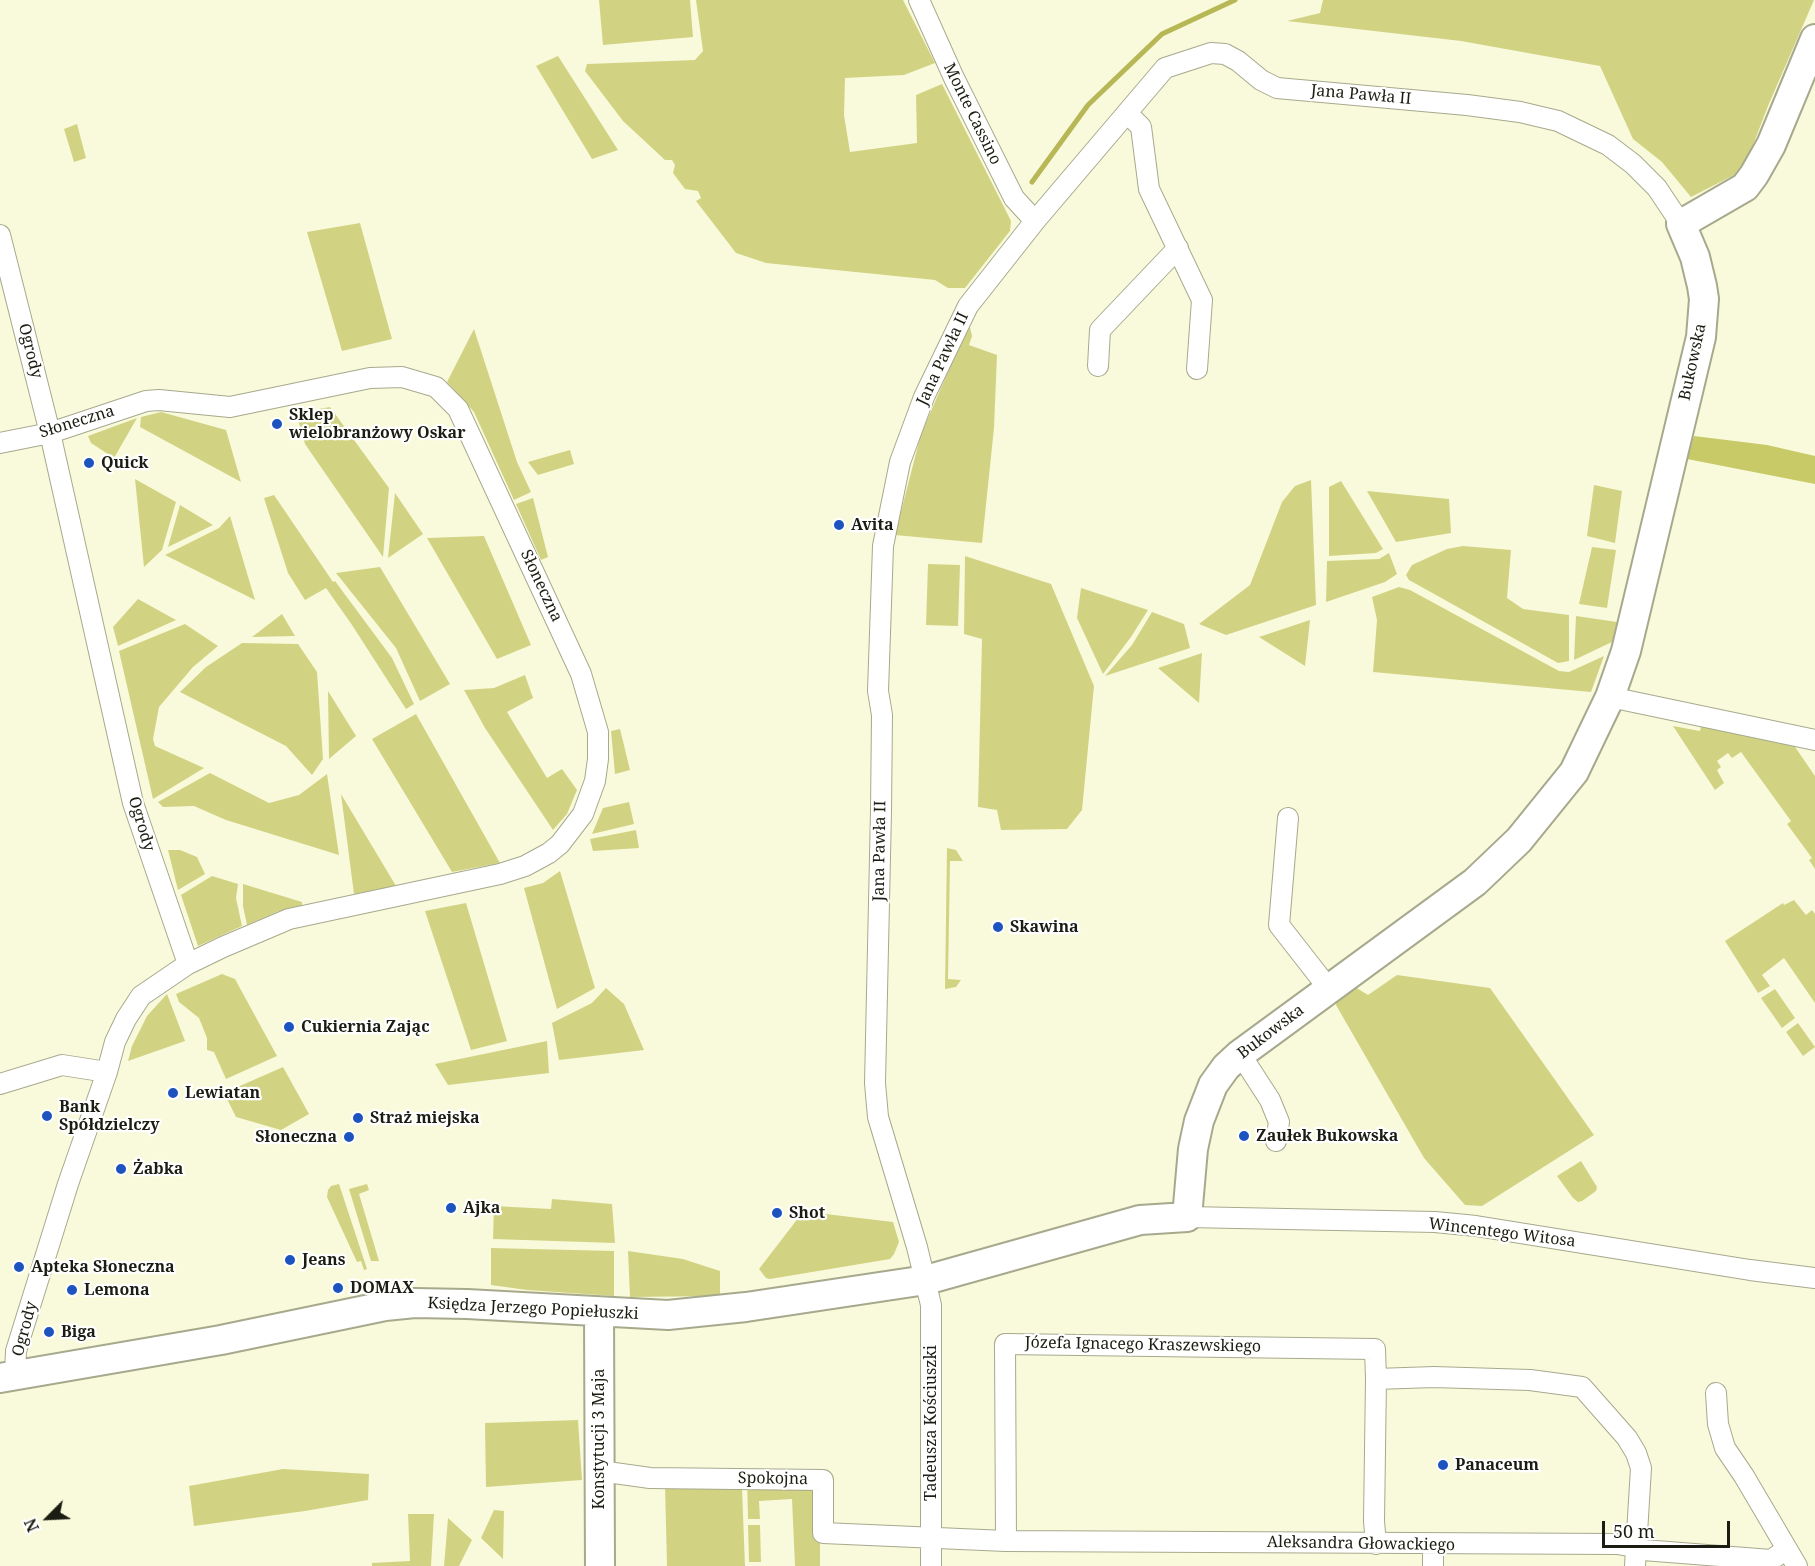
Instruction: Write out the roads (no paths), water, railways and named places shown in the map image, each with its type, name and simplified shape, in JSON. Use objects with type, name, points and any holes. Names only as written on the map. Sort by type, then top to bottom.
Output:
[{"type":"street","name":"Monte Cassino","points":[[919,0],[954,78],[1014,198],[1035,221]]},
{"type":"street","points":[[1681,224],[1745,187],[1754,175],[1771,145],[1815,39]]},
{"type":"street","name":"Jana Pawła II","points":[[926,1280],[878,1117],[875,1083],[882,799],[882,715],[878,691],[883,546],[900,462],[924,398],[968,306],[1035,221],[1165,68],[1211,53],[1225,54],[1238,61],[1261,80],[1277,88],[1520,112],[1558,122],[1608,146],[1633,164],[1657,188],[1681,224]]},
{"type":"street","points":[[1127,113],[1141,127],[1149,189],[1202,300],[1197,369]]},
{"type":"street","name":"Bukowska","points":[[1187,1217],[1193,1149],[1202,1111],[1213,1085],[1239,1055],[1475,882],[1519,840],[1574,772],[1610,697],[1626,651],[1701,337],[1704,299],[1702,286],[1695,257],[1681,224]]},
{"type":"street","name":"Ogrody","points":[[0,235],[50,433],[133,803],[188,964],[141,996],[115,1042],[8,1377]]},
{"type":"street","points":[[1098,366],[1100,330],[1178,248]]},
{"type":"street","name":"Słoneczna","points":[[0,443],[50,433],[146,401],[159,400],[230,408],[258,400],[370,378],[402,377],[436,387],[458,410],[581,674],[598,732],[595,781],[583,814],[560,844],[549,854],[525,866],[500,874],[289,919],[223,946],[188,964]]},
{"type":"street","points":[[1610,697],[1815,740]]},
{"type":"street","points":[[1288,818],[1279,925],[1329,989]]},
{"type":"street","points":[[1239,1055],[1270,1100],[1279,1122],[1276,1141]]},
{"type":"street","points":[[0,1084],[62,1065],[107,1072]]},
{"type":"street","points":[[926,1280],[1121,1224],[1149,1219],[1187,1217]]},
{"type":"street","name":"Wincentego Witosa","points":[[1187,1217],[1435,1222],[1476,1226],[1750,1270],[1815,1278]]},
{"type":"street","name":"Księdza Jerzego Popiełuszki","points":[[8,1377],[211,1342],[385,1305],[467,1304],[668,1315],[746,1307],[926,1280]]},
{"type":"street","name":"Tadeusza Kościuszki","points":[[926,1280],[931,1305],[931,1566]]},
{"type":"street","name":"Konstytucji 3 Maja","points":[[599,1312],[600,1566]]},
{"type":"street","name":"Józefa Ignacego Kraszewskiego","points":[[1006,1541],[1005,1344],[1375,1349],[1374,1521],[1376,1544]]},
{"type":"street","points":[[1376,1379],[1434,1377],[1530,1380],[1582,1387],[1627,1438],[1636,1453],[1641,1468],[1635,1556]]},
{"type":"street","points":[[1716,1394],[1718,1424],[1725,1448],[1797,1566]]},
{"type":"street","name":"Spokojna","points":[[600,1471],[650,1478],[823,1480],[823,1533],[930,1537]]},
{"type":"street","name":"Aleksandra Głowackiego","points":[[930,1537],[1006,1541],[1617,1544],[1635,1556],[1643,1550],[1703,1561],[1771,1560],[1787,1549]]},
{"type":"street","points":[[1433,1544],[1433,1566]]},
{"type":"waterway","points":[[1032,182],[1088,105],[1162,34],[1235,0]]},
{"type":"place","name":"Sklep wielobranżowy Oskar","points":[[277,424]]},
{"type":"place","name":"Quick","points":[[89,463]]},
{"type":"place","name":"Avita","points":[[839,525]]},
{"type":"place","name":"Skawina","points":[[998,927]]},
{"type":"place","name":"Cukiernia Zając","points":[[289,1027]]},
{"type":"place","name":"Lewiatan","points":[[173,1093]]},
{"type":"place","name":"Bank Spółdzielczy","points":[[47,1116]]},
{"type":"place","name":"Straż miejska","points":[[358,1118]]},
{"type":"place","name":"Zaułek Bukowska","points":[[1244,1136]]},
{"type":"place","name":"Słoneczna","points":[[349,1137]]},
{"type":"place","name":"Żabka","points":[[121,1169]]},
{"type":"place","name":"Ajka","points":[[451,1208]]},
{"type":"place","name":"Shot","points":[[777,1213]]},
{"type":"place","name":"Jeans","points":[[290,1260]]},
{"type":"place","name":"Apteka Słoneczna","points":[[19,1267]]},
{"type":"place","name":"DOMAX","points":[[338,1288]]},
{"type":"place","name":"Lemona","points":[[72,1290]]},
{"type":"place","name":"Biga","points":[[49,1332]]},
{"type":"place","name":"Panaceum","points":[[1443,1465]]}]
